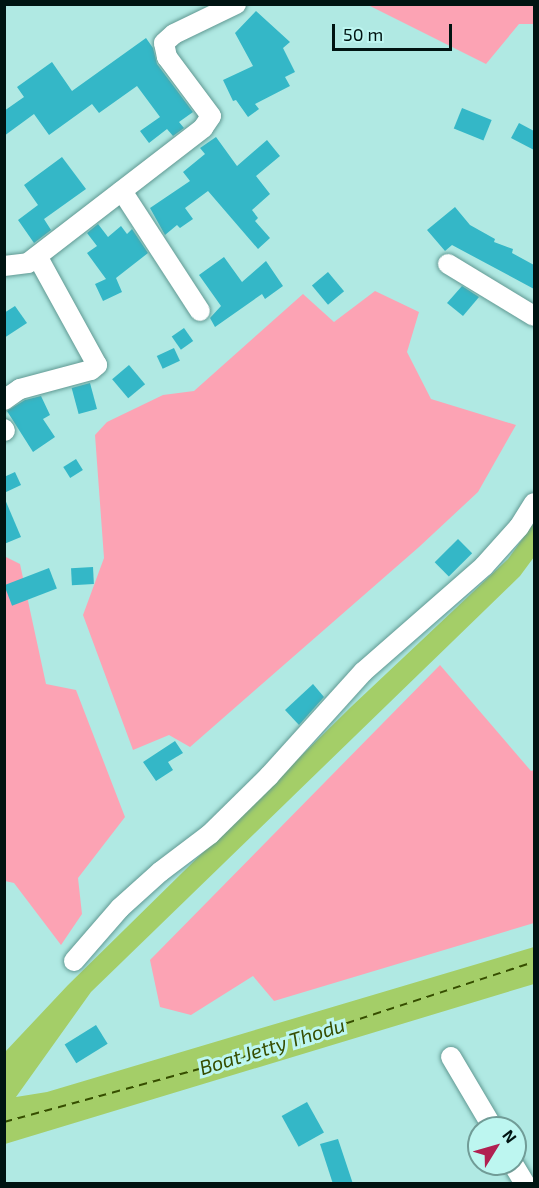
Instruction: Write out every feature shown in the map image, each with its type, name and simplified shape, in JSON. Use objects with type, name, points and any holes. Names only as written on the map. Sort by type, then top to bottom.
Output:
[{"type":"street","points":[[4,266],[28,263],[203,128],[211,116],[167,57],[164,43],[174,34],[236,4]]},
{"type":"street","points":[[122,191],[200,311]]},
{"type":"street","points":[[4,400],[20,389],[91,370],[97,365],[37,256]]},
{"type":"street","points":[[448,264],[534,316]]},
{"type":"street","points":[[74,961],[120,908],[160,872],[210,834],[269,776],[363,672],[484,566],[519,527],[534,503]]},
{"type":"street","points":[[452,1057],[486,1116]]},
{"type":"shaded area","points":[[368,5],[534,5],[534,24],[519,24],[486,64]]},
{"type":"shaded area","points":[[375,291],[419,312],[407,352],[431,399],[516,425],[478,492],[419,547],[190,747],[169,735],[133,750],[83,615],[104,558],[95,435],[107,422],[163,395],[194,391],[303,294],[334,322]]},
{"type":"shaded area","points":[[4,556],[20,564],[46,684],[76,690],[125,817],[78,878],[82,914],[61,945],[14,883],[5,881]]},
{"type":"shaded area","points":[[440,665],[531,771],[534,770],[534,923],[274,1001],[253,976],[191,1015],[160,1007],[150,960]]},
{"type":"water","name":"Boat Jetty Thodu","points":[[534,523],[534,557],[520,576],[91,992],[16,1097],[47,1092],[534,947],[534,984],[5,1144],[5,1052],[68,985],[352,706],[508,559]]},
{"type":"building","points":[[256,11],[290,42],[283,48],[295,72],[285,77],[290,86],[255,104],[259,109],[248,117],[236,100],[233,101],[223,80],[253,66],[235,33]]},
{"type":"building","points":[[146,38],[153,48],[157,64],[193,112],[179,122],[184,128],[173,136],[167,129],[149,143],[140,131],[160,117],[137,86],[99,113],[92,104],[49,135],[34,114],[4,136],[4,111],[24,97],[17,87],[52,62],[72,91]]},
{"type":"building","points":[[462,108],[492,120],[483,140],[454,128]]},
{"type":"building","points":[[519,123],[534,131],[534,150],[511,138]]},
{"type":"building","points":[[216,137],[237,166],[267,140],[280,156],[256,176],[270,194],[252,210],[258,218],[255,221],[270,238],[258,249],[208,191],[185,208],[193,219],[180,228],[177,225],[165,235],[150,208],[190,181],[183,172],[205,154],[200,148]]},
{"type":"building","points":[[62,157],[86,189],[44,219],[51,230],[34,243],[18,220],[38,205],[24,185]]},
{"type":"building","points":[[455,207],[470,225],[495,239],[494,242],[513,249],[512,253],[534,265],[534,289],[452,245],[445,251],[427,230]]},
{"type":"building","points":[[98,224],[108,237],[121,226],[127,234],[132,229],[148,253],[116,278],[122,292],[103,301],[95,284],[106,279],[87,253],[97,246],[87,233]]},
{"type":"building","points":[[224,257],[242,282],[266,261],[283,286],[265,299],[262,294],[215,327],[210,318],[221,306],[199,275]]},
{"type":"building","points":[[328,272],[344,291],[328,305],[312,285]]},
{"type":"building","points":[[462,286],[479,297],[463,316],[447,303]]},
{"type":"building","points":[[15,306],[27,323],[4,338],[4,313]]},
{"type":"building","points":[[184,328],[193,341],[181,350],[172,337]]},
{"type":"building","points":[[174,348],[180,361],[163,369],[157,356]]},
{"type":"building","points":[[129,365],[145,384],[128,398],[112,379]]},
{"type":"building","points":[[90,383],[97,409],[79,414],[72,388]]},
{"type":"building","points":[[41,396],[50,415],[43,419],[55,437],[33,452],[7,411],[25,400]]},
{"type":"building","points":[[76,459],[83,470],[70,478],[63,467]]},
{"type":"building","points":[[15,472],[21,485],[4,493],[4,477]]},
{"type":"building","points":[[4,497],[21,537],[4,544]]},
{"type":"building","points":[[458,539],[472,553],[449,576],[435,562]]},
{"type":"building","points":[[93,567],[94,584],[72,585],[71,568]]},
{"type":"building","points":[[49,568],[57,589],[12,606],[4,585]]},
{"type":"building","points":[[313,684],[324,697],[299,725],[285,710]]},
{"type":"building","points":[[175,741],[183,753],[168,762],[173,770],[156,781],[143,762]]},
{"type":"building","points":[[96,1025],[108,1044],[76,1063],[65,1045]]},
{"type":"building","points":[[307,1102],[324,1133],[299,1147],[282,1116]]},
{"type":"building","points":[[338,1139],[353,1184],[333,1184],[320,1144]]},
{"type":"ferry route","points":[[4,1122],[240,1058],[534,962]]}]
